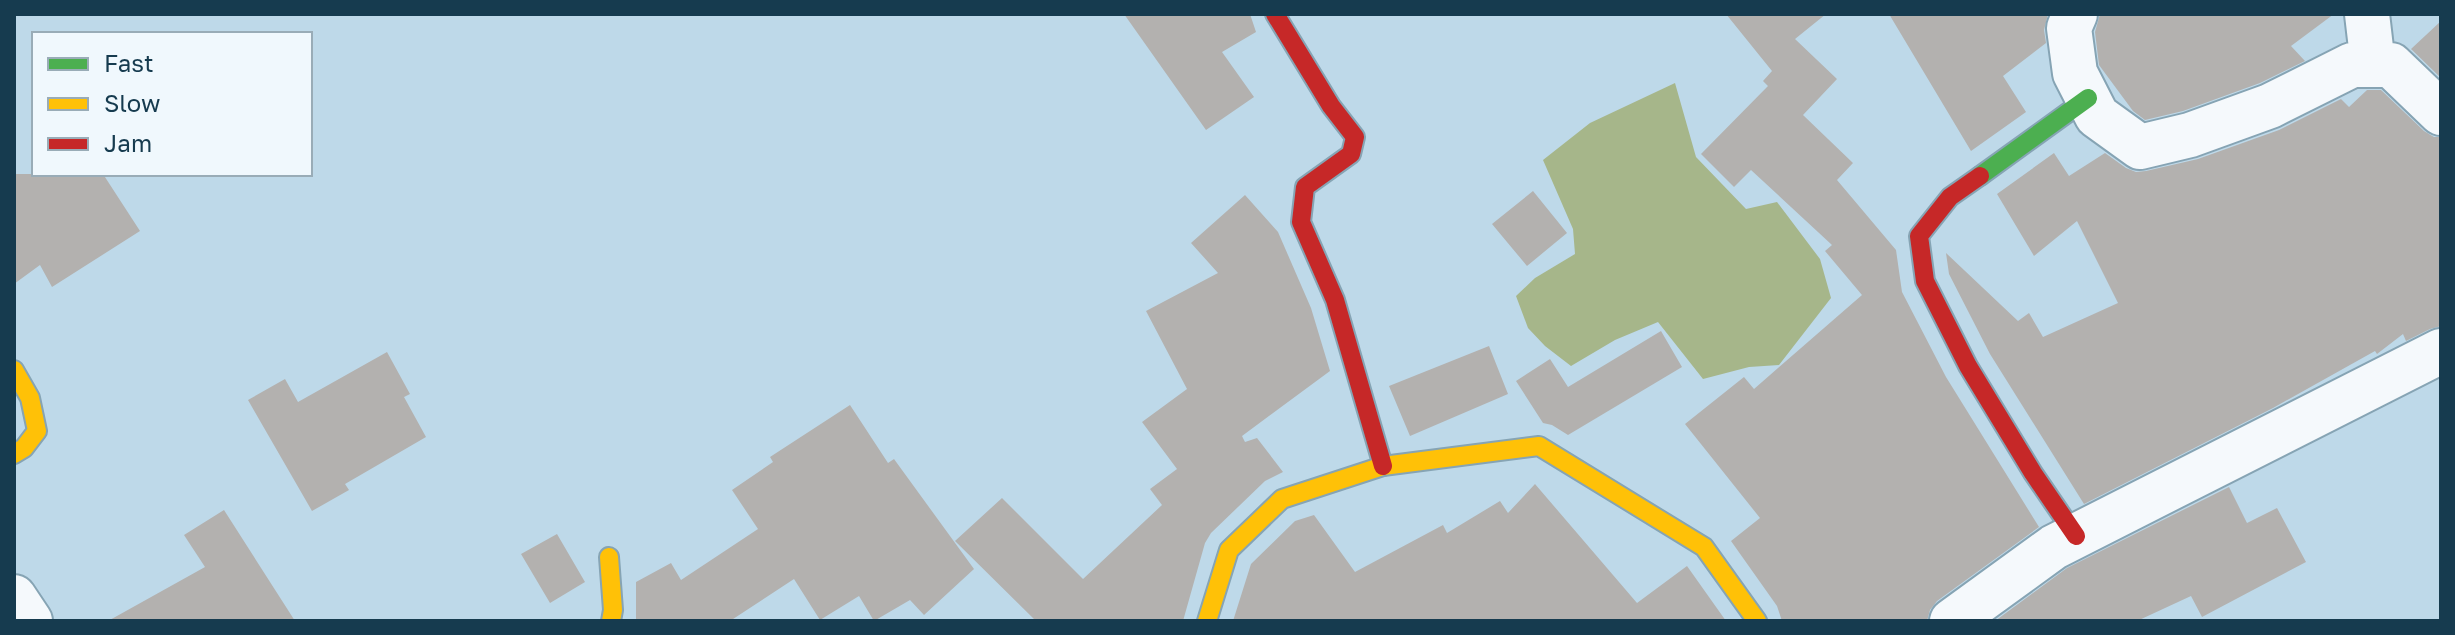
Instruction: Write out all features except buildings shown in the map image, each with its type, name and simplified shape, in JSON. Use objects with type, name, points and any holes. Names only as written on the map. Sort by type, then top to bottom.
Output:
[{"type":"street","points":[[1275,14],[1331,106],[1355,137],[1351,154],[1305,187],[1301,222],[1335,300],[1383,466]]},
{"type":"street","points":[[2075,14],[2069,28],[2075,73],[2097,116],[2140,147],[2190,135],[2270,106],[2352,65],[2391,65],[2441,113]]},
{"type":"street","points":[[2367,14],[2373,65]]},
{"type":"street","points":[[2076,536],[2033,473],[1968,366],[1925,281],[1919,236],[1950,197],[2088,98]]},
{"type":"street","points":[[1952,621],[2054,547],[2441,351]]},
{"type":"street","points":[[14,370],[30,398],[37,431],[24,448],[14,454]]},
{"type":"street","points":[[1207,621],[1229,550],[1282,499],[1383,466],[1539,446],[1704,547],[1757,621]]},
{"type":"street","points":[[609,557],[611,621]]},
{"type":"street","points":[[14,597],[30,621]]},
{"type":"shaded area","points":[[1675,83],[1696,157],[1746,209],[1777,202],[1820,259],[1831,298],[1779,365],[1749,367],[1703,379],[1658,322],[1615,340],[1571,366],[1528,328],[1516,296],[1535,278],[1575,254],[1573,229],[1543,160],[1590,123]]},
{"type":"traffic: fast","points":[[1980,176],[2088,98]]},
{"type":"traffic: slow","points":[[14,370],[30,398],[37,431],[24,448],[14,454]]},
{"type":"traffic: slow","points":[[1207,621],[1229,550],[1282,499],[1383,466],[1539,446],[1704,547],[1757,621]]},
{"type":"traffic: slow","points":[[609,557],[611,621]]},
{"type":"traffic: jam","points":[[1275,14],[1331,106],[1355,137],[1351,154],[1305,187],[1301,222],[1335,300],[1383,466]]},
{"type":"traffic: jam","points":[[1980,176],[1950,197],[1919,236],[1925,281],[1968,366],[2033,473],[2076,536]]}]
